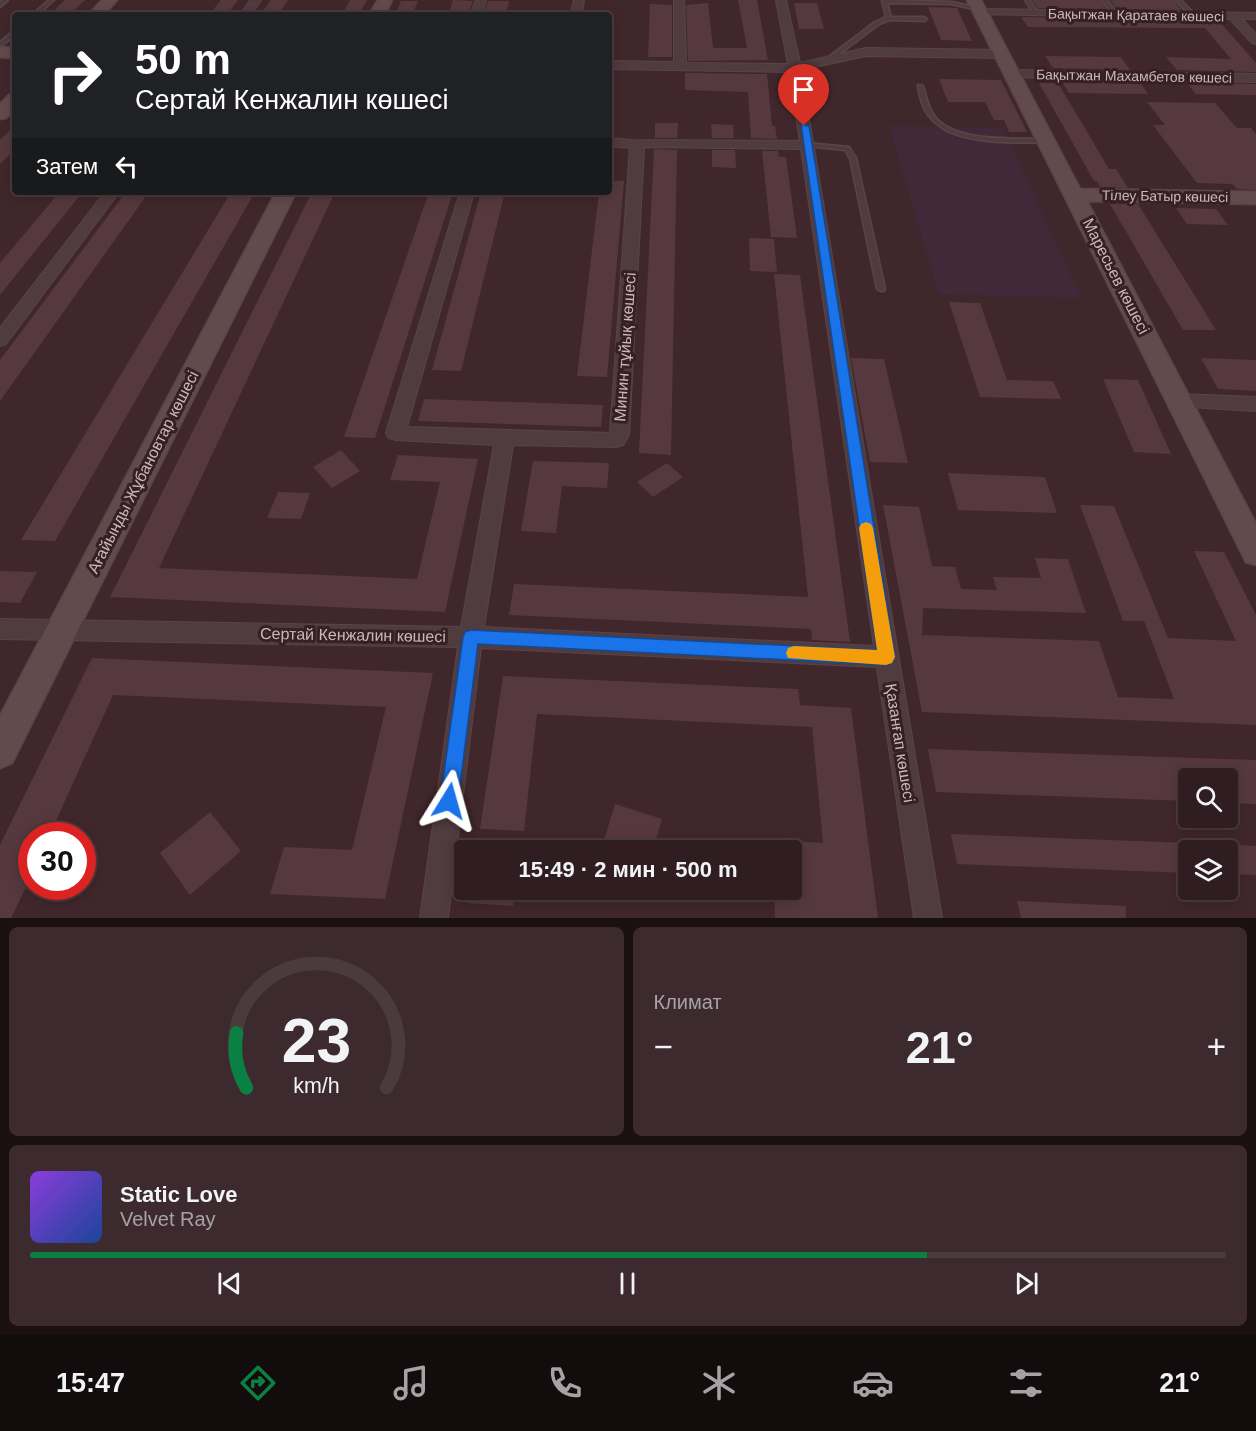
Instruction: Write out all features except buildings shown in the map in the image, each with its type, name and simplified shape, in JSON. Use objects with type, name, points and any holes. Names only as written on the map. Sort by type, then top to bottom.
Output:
[{"type":"street","points":[[99,12],[110,0]]},
{"type":"street","points":[[679,0],[680,66]]},
{"type":"street","name":"Қазанғап көшесі","points":[[781,0],[795,68],[928,918]]},
{"type":"street","name":"Бақытжан Қаратаев көшесі","points":[[973,5],[1036,13],[1256,16]]},
{"type":"street","name":"Маресьев көшесі","points":[[973,5],[1013,74],[1256,553]]},
{"type":"street","points":[[1233,16],[1256,41]]},
{"type":"street","points":[[612,64],[795,68],[866,52],[1002,54]]},
{"type":"street","name":"Бақытжан Махамбетов көшесі","points":[[1013,74],[1256,78]]},
{"type":"street","points":[[0,114],[12,102]]},
{"type":"street","points":[[612,142],[807,146]]},
{"type":"street","name":"Минин тұйық көшесі","points":[[466,195],[396,430],[399,434],[611,441],[618,438],[636,143]]},
{"type":"street","points":[[0,340],[110,195]]},
{"type":"street","name":"Ағайынды Жұбановтар көшесі","points":[[0,751],[284,195]]},
{"type":"street","name":"Тілеу Батыр көшесі","points":[[1074,195],[1256,198]]},
{"type":"street","points":[[1179,401],[1256,404]]},
{"type":"street","points":[[434,918],[471,637],[505,438]]},
{"type":"street","name":"Сертай Кенжалин көшесі","points":[[0,629],[62,632],[471,637],[886,657]]},
{"type":"lane","points":[[0,5],[6,0]]},
{"type":"lane","points":[[38,12],[52,0]]},
{"type":"lane","points":[[1027,0],[1036,13]]},
{"type":"lane","points":[[1104,0],[1115,14]]},
{"type":"lane","points":[[1178,0],[1192,15]]},
{"type":"lane","points":[[889,18],[884,1],[973,5]]},
{"type":"lane","points":[[828,60],[877,23],[889,18],[924,19]]},
{"type":"lane","points":[[0,45],[12,35]]},
{"type":"lane","points":[[920,86],[933,119],[948,131],[967,136],[1047,141]]},
{"type":"lane","points":[[807,146],[847,148],[853,158],[881,289]]},
{"type":"shaded area","points":[[889,126],[1003,128],[1081,298],[939,294]]},
{"type":"slow traffic","points":[[794,653],[886,657],[866,528]]},
{"type":"route","points":[[449,801],[471,637],[886,657],[804,126]]}]
